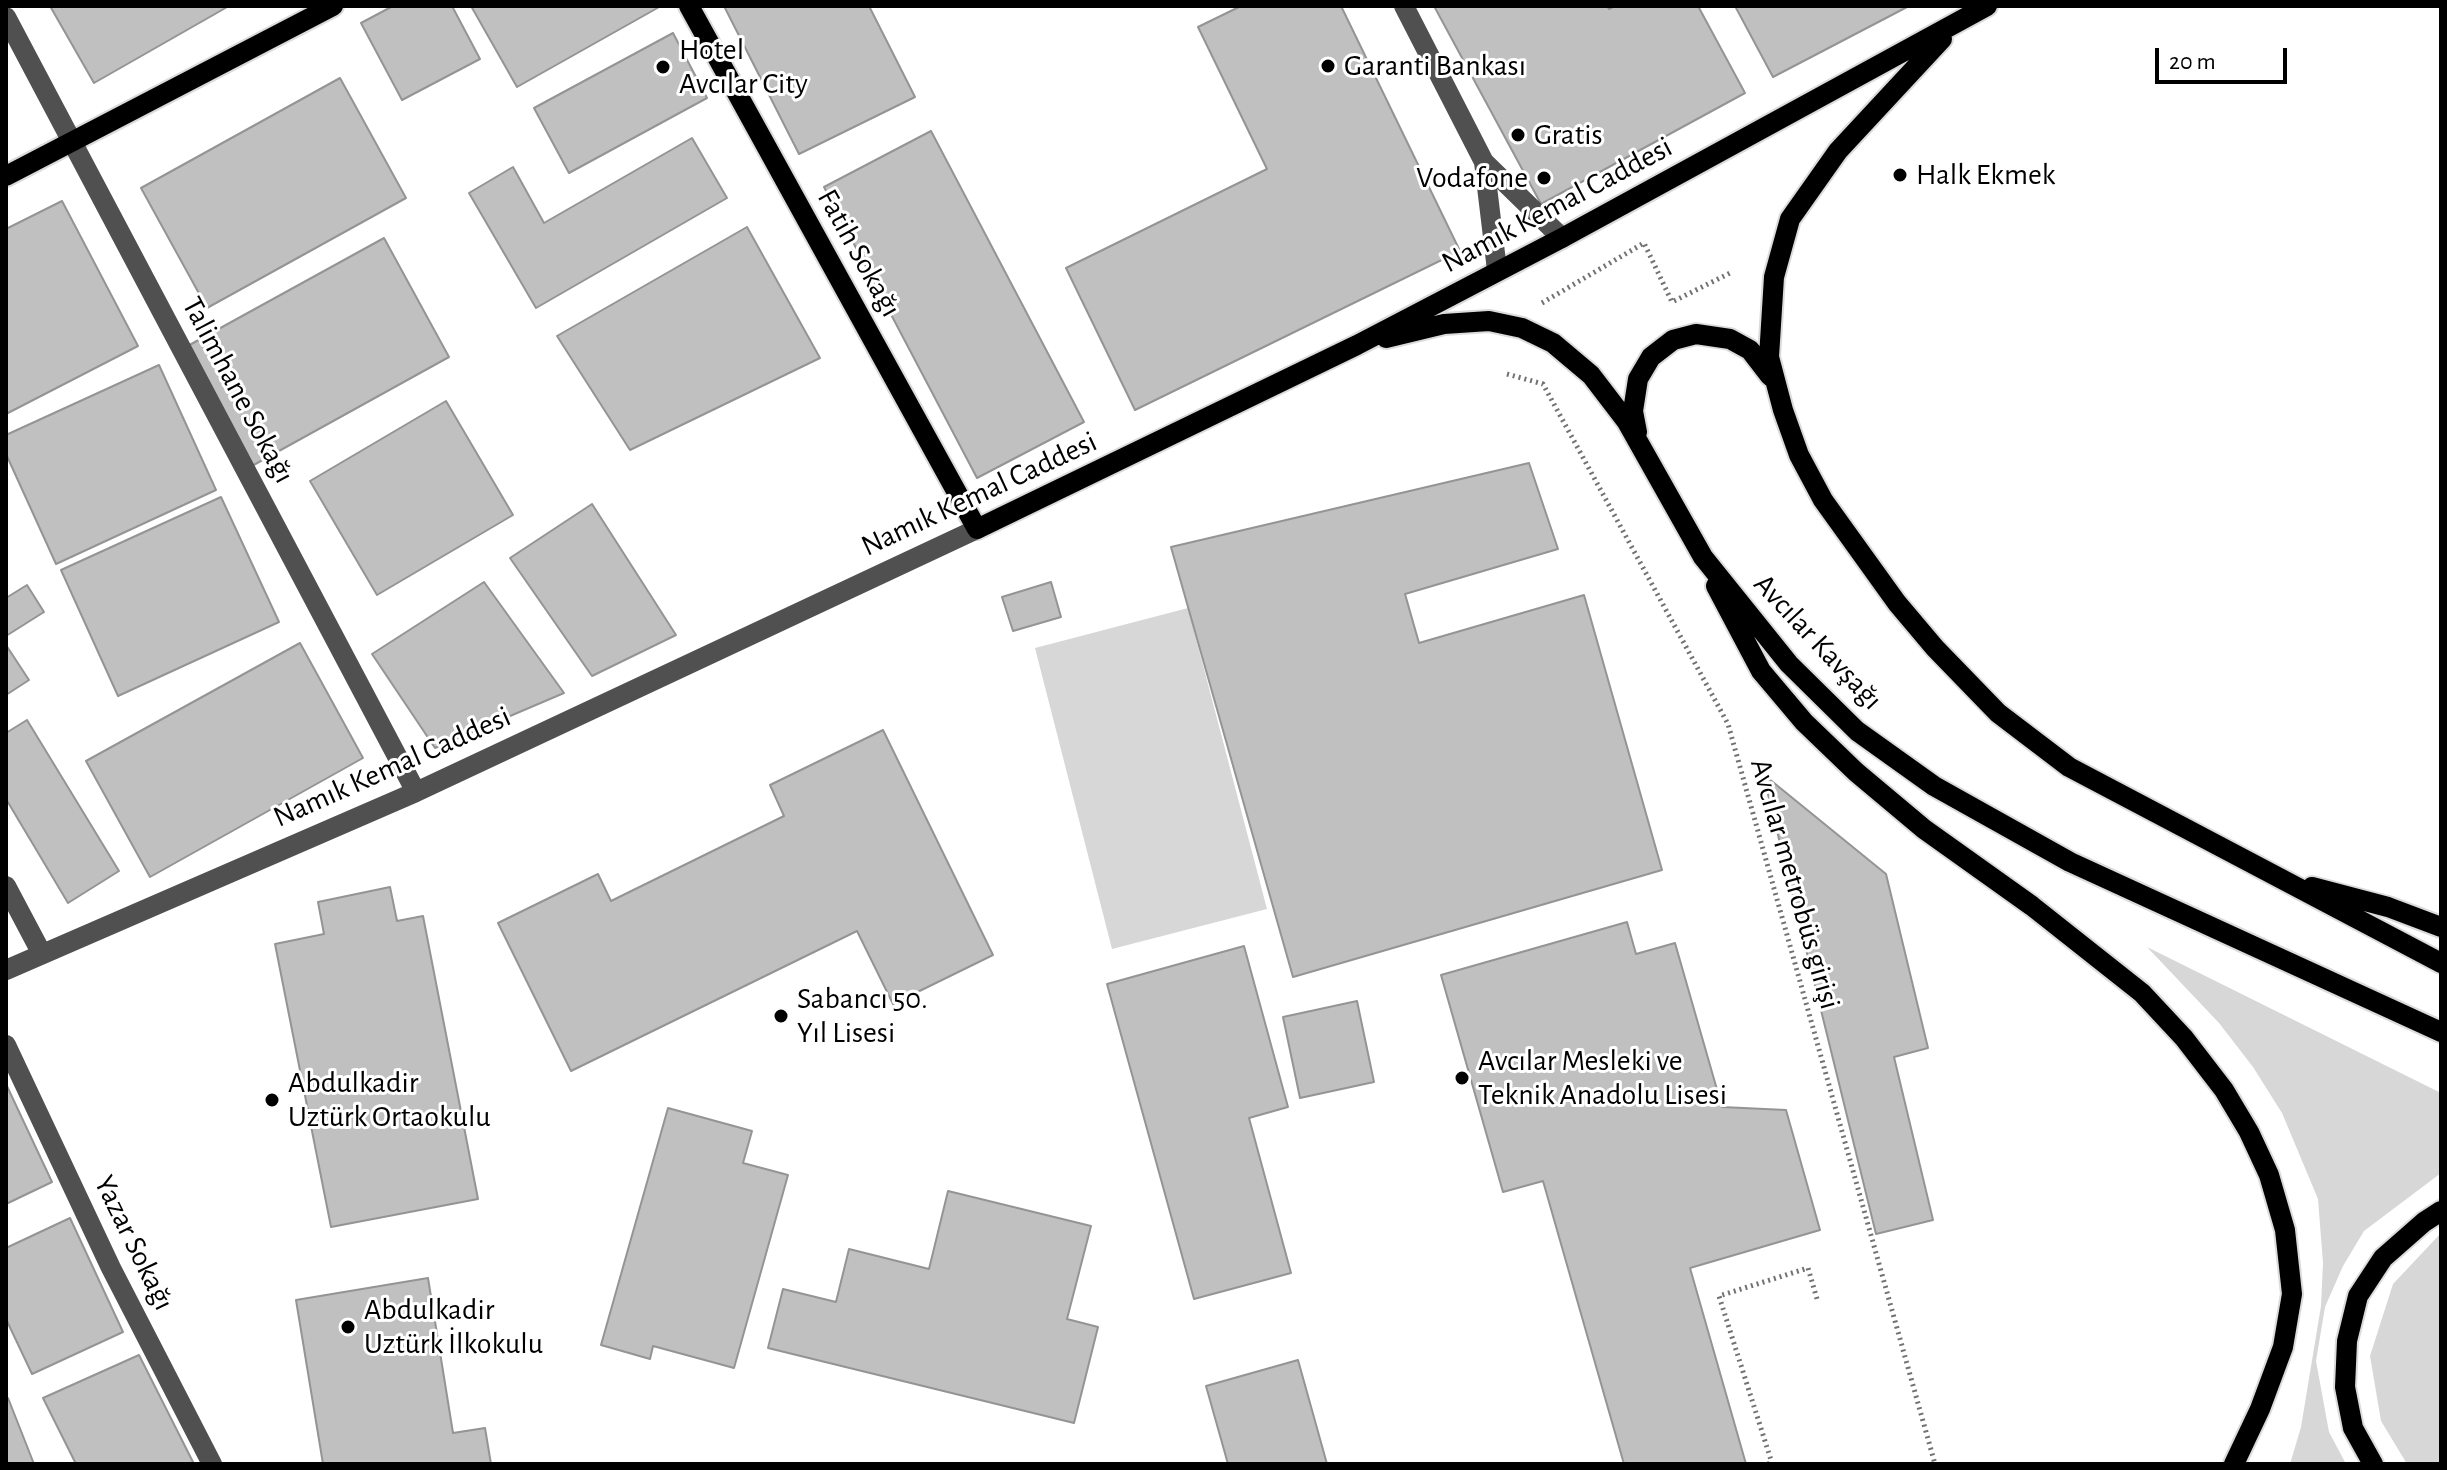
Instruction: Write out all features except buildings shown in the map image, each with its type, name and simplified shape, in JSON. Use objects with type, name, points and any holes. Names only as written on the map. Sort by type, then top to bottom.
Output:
[{"type":"main road","points":[[6,176],[333,6]]},
{"type":"main road","name":"Fatih Sokağı","points":[[689,6],[977,529]]},
{"type":"main road","name":"Namık Kemal Caddesi","points":[[977,529],[1357,345],[1562,238],[1987,6]]},
{"type":"main road","name":"Namık Kemal Caddesi","points":[[1954,26],[1838,151],[1790,219],[1774,277],[1769,357],[1799,455],[1823,500],[1861,554],[1935,648],[1998,713],[2069,767],[2274,876]]},
{"type":"main road","name":"Avcılar Kavşağı","points":[[1357,345],[1444,324],[1489,321],[1522,328],[1553,343],[1591,375],[1627,422],[1703,557],[1789,664],[1857,731],[1934,786],[2070,862],[2441,1032]]},
{"type":"main road","points":[[1641,445],[1633,411],[1638,379],[1651,357],[1673,340],[1696,334],[1730,339],[1750,350],[1777,385]]},
{"type":"main road","points":[[1703,557],[1761,671],[1804,722],[1856,772],[1913,819],[2054,922],[2142,993],[2224,1090],[2249,1132],[2269,1175],[2285,1230],[2292,1294],[2283,1347],[2260,1409],[2234,1464]]},
{"type":"main road","points":[[2274,876],[2388,907],[2441,927]]},
{"type":"main road","points":[[2274,876],[2441,963]]},
{"type":"main road","points":[[2373,1464],[2353,1428],[2345,1387],[2347,1341],[2358,1296],[2383,1258],[2441,1211]]},
{"type":"street","points":[[1404,6],[1484,162],[1562,238]]},
{"type":"street","name":"Talimhane Sokağı","points":[[6,17],[416,792]]},
{"type":"street","points":[[1484,162],[1497,270]]},
{"type":"street","name":"Namık Kemal Caddesi","points":[[6,970],[416,792],[977,529]]},
{"type":"street","points":[[6,886],[42,954]]},
{"type":"street","name":"Yazar Sokağı","points":[[6,1045],[111,1268],[212,1464]]},
{"type":"path","points":[[1535,307],[1644,243],[1672,302],[1732,272]]},
{"type":"path","name":"Avcılar metrobüs girişi","points":[[1507,374],[1543,384],[1728,724],[1935,1464]]},
{"type":"path","points":[[1769,1464],[1771,1460],[1719,1296],[1808,1268],[1817,1299]]},
{"type":"shaded area","points":[[1188,608],[1267,909],[1112,949],[1035,648]]},
{"type":"shaded area","points":[[2147,947],[2441,1093],[2441,1173],[2364,1231],[2343,1266],[2325,1307],[2316,1361],[2329,1432],[2346,1464],[2290,1464],[2301,1427],[2321,1306],[2323,1263],[2318,1199],[2282,1113],[2253,1067],[2219,1023]]},
{"type":"shaded area","points":[[2441,1233],[2441,1464],[2407,1464],[2381,1421],[2370,1356],[2393,1284]]},
{"type":"place","name":"Garanti Bankası","points":[[1328,66]]},
{"type":"place","name":"Hotel Avcılar City","points":[[663,67]]},
{"type":"place","name":"Gratis","points":[[1518,135]]},
{"type":"place","name":"Halk Ekmek","points":[[1900,175]]},
{"type":"place","name":"Vodafone","points":[[1544,178]]},
{"type":"place","name":"Sabancı 50. Yıl Lisesi","points":[[781,1016]]},
{"type":"place","name":"Avcılar Mesleki ve Teknik Anadolu Lisesi","points":[[1462,1078]]},
{"type":"place","name":"Abdulkadir Uztürk Ortaokulu","points":[[272,1100]]},
{"type":"place","name":"Abdulkadir Uztürk İlkokulu","points":[[348,1327]]}]
